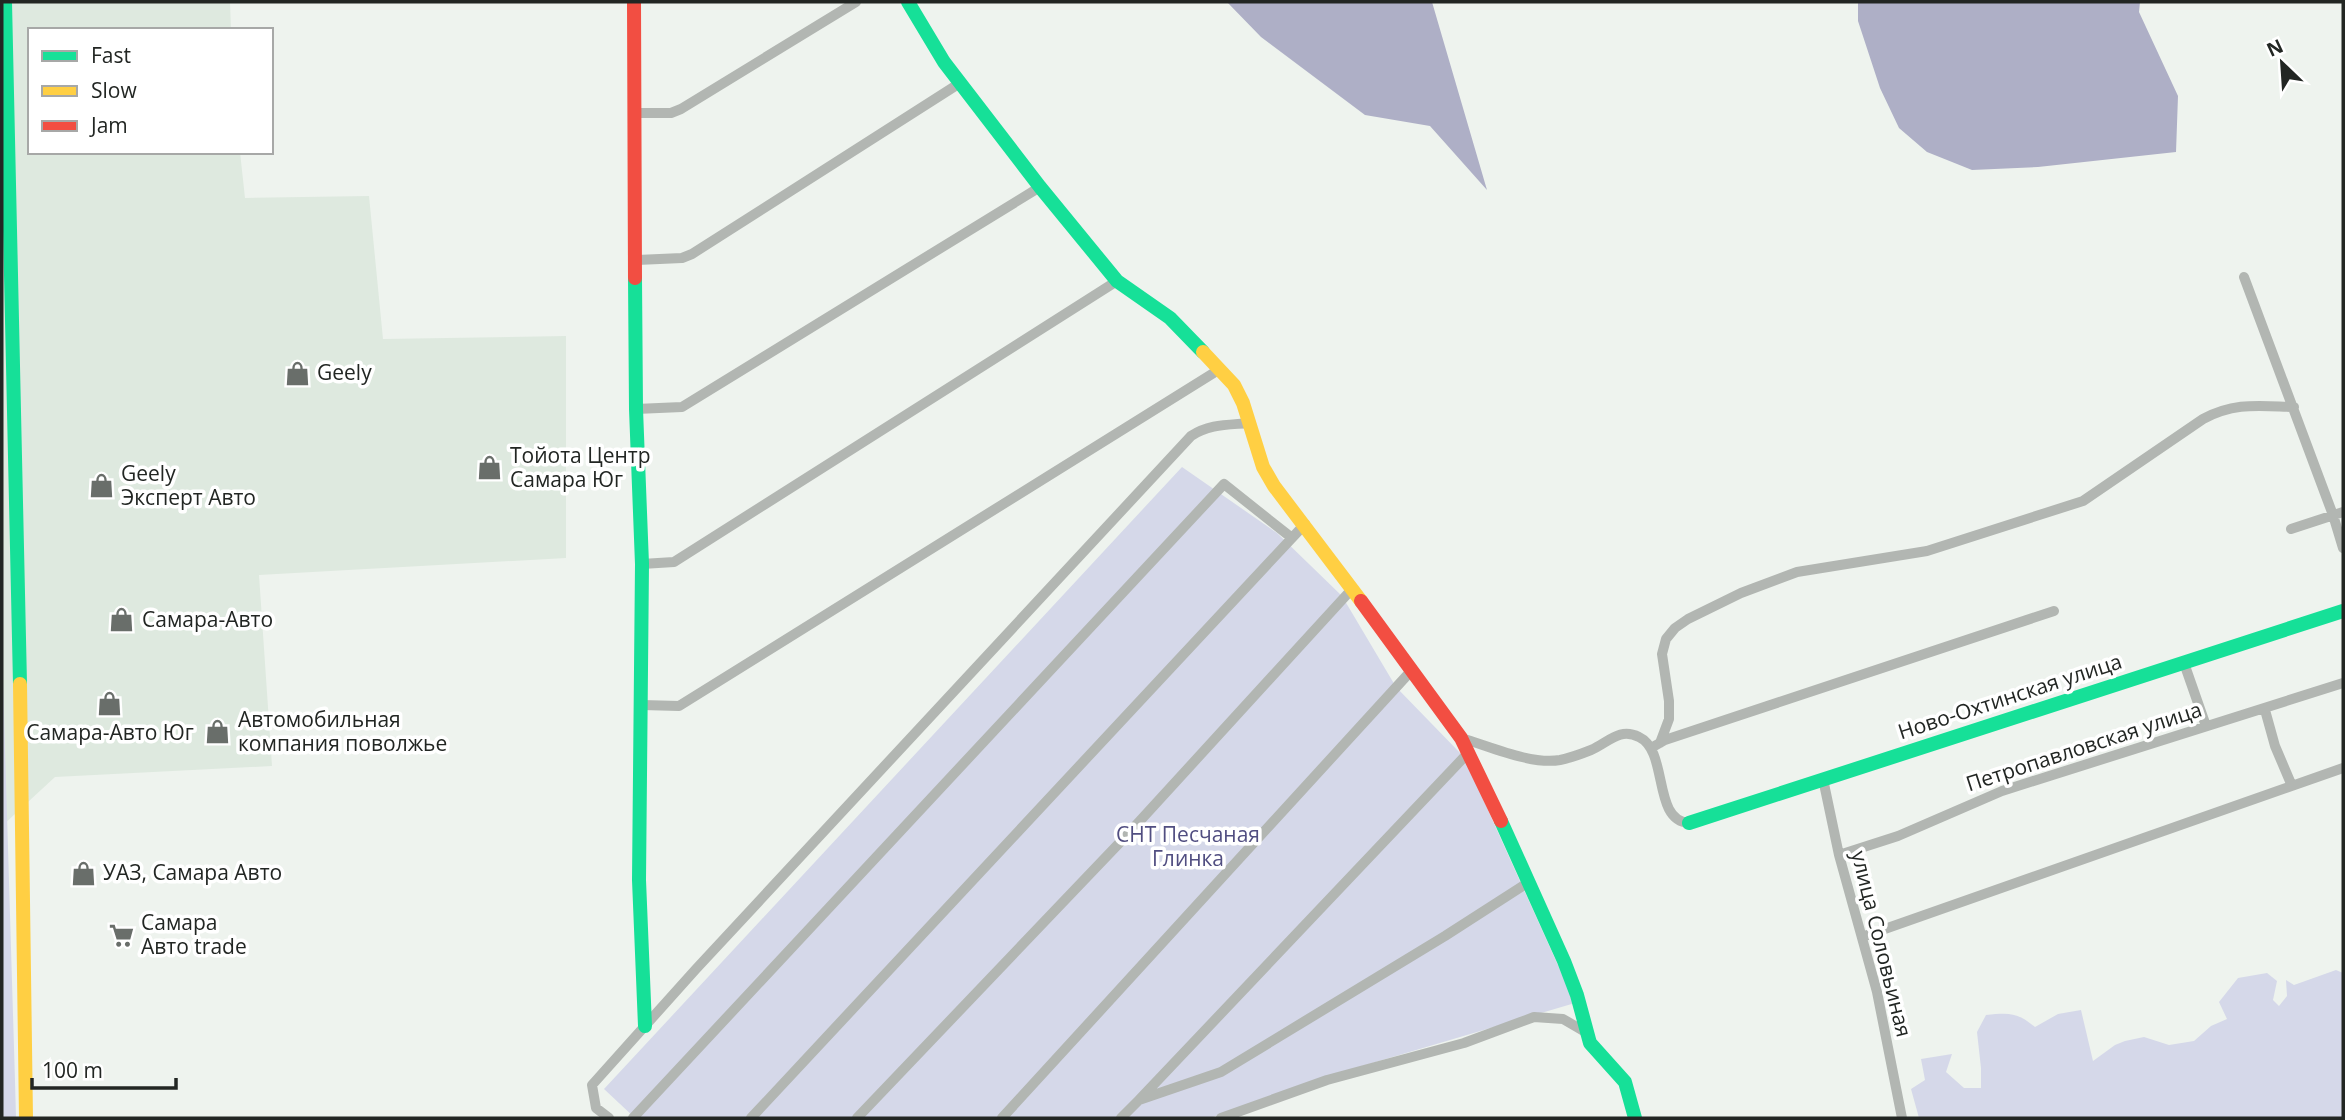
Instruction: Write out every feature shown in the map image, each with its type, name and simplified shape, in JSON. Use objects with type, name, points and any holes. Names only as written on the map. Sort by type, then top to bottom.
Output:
[{"type":"street","points":[[5,2],[19,572],[26,1118]]},
{"type":"street","points":[[634,2],[636,409],[642,564],[639,880],[645,1026]]},
{"type":"street","points":[[634,113],[671,113],[856,2]]},
{"type":"street","points":[[908,2],[944,62],[1040,187],[1117,281],[1170,318],[1234,385],[1263,467],[1274,486],[1305,524],[1461,738],[1519,858],[1577,995],[1587,1033],[1597,1051],[1625,1082],[1635,1118]]},
{"type":"street","points":[[636,260],[682,258],[692,254],[960,83]]},
{"type":"street","points":[[636,409],[682,407],[1040,187]]},
{"type":"street","points":[[2245,277],[2338,513],[2343,548]]},
{"type":"street","points":[[642,564],[674,562],[1117,281]]},
{"type":"street","points":[[642,705],[679,706],[1220,369]]},
{"type":"street","points":[[1689,823],[1676,820],[1668,807],[1655,745],[1669,719],[1662,654],[1666,639],[1688,619],[1741,593],[1797,572],[1927,551],[2083,500],[2203,419],[2221,410],[2239,405],[2294,407]]},
{"type":"street","points":[[609,1118],[596,1108],[592,1085],[645,1026],[1191,436],[1214,425],[1249,423]]},
{"type":"street","points":[[2,514],[15,484]]},
{"type":"street","points":[[633,1118],[1224,484],[1292,538]]},
{"type":"street","points":[[2291,529],[2338,513]]},
{"type":"street","points":[[751,1118],[1305,524]]},
{"type":"street","points":[[857,1118],[1127,835],[1352,589]]},
{"type":"street","points":[[1461,738],[1533,759],[1558,760],[1592,750],[1622,733],[1642,738],[1655,745],[2054,611]]},
{"type":"street","name":"Ново-Охтинская улица","points":[[1689,823],[2343,611]]},
{"type":"street","points":[[2184,663],[2206,726]]},
{"type":"street","points":[[1002,1118],[1411,671]]},
{"type":"street","name":"Петропавловская улица","points":[[1839,855],[1898,836],[2002,791],[2343,683]]},
{"type":"street","points":[[2265,709],[2275,746],[2292,786]]},
{"type":"street","points":[[1121,1118],[1468,754]]},
{"type":"street","points":[[1862,937],[2343,768]]},
{"type":"street","name":"улица Соловьиная","points":[[1823,779],[1839,855],[1877,992],[1902,1118]]},
{"type":"street","points":[[1139,1100],[1221,1072],[1529,882]]},
{"type":"street","points":[[1221,1118],[1327,1080],[1464,1043],[1534,1017],[1563,1019],[1587,1033]]},
{"type":"shaded area","points":[[2,2],[230,2],[231,28],[28,28],[28,154],[240,154],[245,198],[369,196],[383,339],[566,336],[566,558],[259,575],[272,766],[55,777],[2,826]]},
{"type":"shaded area","points":[[1227,2],[1432,2],[1487,190],[1430,126],[1365,115],[1261,37]]},
{"type":"shaded area","points":[[1858,2],[2140,2],[2139,12],[2178,96],[2176,152],[2038,167],[1972,170],[1927,152],[1899,128],[1880,88],[1858,21]]},
{"type":"green space","name":"СНТ Песчаная Глинка","points":[[1182,467],[1277,533],[1342,596],[1396,687],[1464,757],[1575,1003],[1325,1077],[1210,1118],[635,1118],[604,1089]]},
{"type":"green space","points":[[2,648],[15,1081],[16,1118],[2,1118]]},
{"type":"green space","points":[[2336,970],[2343,973],[2343,1118],[1919,1118],[1911,1089],[1925,1080],[1921,1059],[1952,1054],[1946,1072],[1964,1088],[1981,1088],[1977,1032],[1986,1015],[2012,1015],[2035,1027],[2058,1014],[2081,1010],[2093,1061],[2115,1045],[2144,1037],[2169,1045],[2194,1041],[2211,1026],[2227,1019],[2219,1002],[2238,978],[2267,973],[2277,981],[2273,1000],[2279,1006],[2287,996],[2286,980],[2294,985]]},
{"type":"traffic: fast","points":[[5,2],[20,684]]},
{"type":"traffic: fast","points":[[908,2],[944,62],[1040,187],[1117,281],[1170,318],[1203,352]]},
{"type":"traffic: fast","points":[[635,278],[636,409],[642,564],[639,880],[645,1026]]},
{"type":"traffic: fast","points":[[1689,823],[2343,611]]},
{"type":"traffic: fast","points":[[1501,821],[1564,961],[1577,995],[1590,1043],[1625,1082],[1635,1118]]},
{"type":"traffic: slow","points":[[1203,352],[1234,385],[1243,403],[1263,467],[1274,486],[1361,601]]},
{"type":"traffic: slow","points":[[20,684],[26,1118]]},
{"type":"traffic: jam","points":[[634,2],[635,278]]},
{"type":"traffic: jam","points":[[1361,601],[1461,738],[1501,821]]},
{"type":"place","name":"Geely","points":[[297,373]]},
{"type":"place","name":"Тойота Центр Самара Юг","points":[[490,468]]},
{"type":"place","name":"Geely Эксперт Авто","points":[[101,486]]},
{"type":"place","name":"Самара-Авто","points":[[122,620]]},
{"type":"place","name":"Самара-Авто Юг","points":[[110,704]]},
{"type":"place","name":"Автомобильная компания поволжье","points":[[218,732]]},
{"type":"place","name":"УАЗ, Самара Авто","points":[[83,873]]},
{"type":"place","name":"Самара Авто trade","points":[[121,935]]}]
